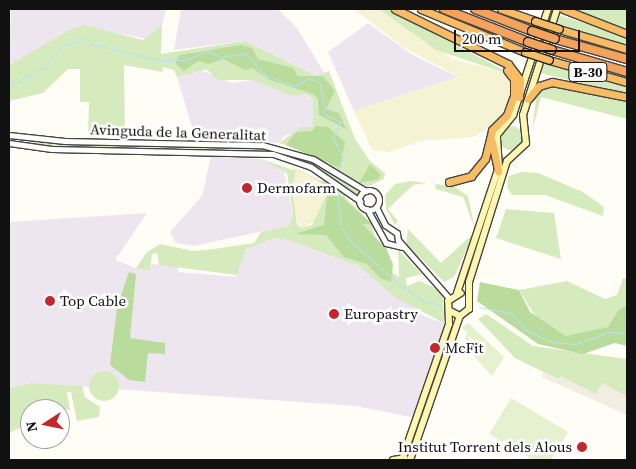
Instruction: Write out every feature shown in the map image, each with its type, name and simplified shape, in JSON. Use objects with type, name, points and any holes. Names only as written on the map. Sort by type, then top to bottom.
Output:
[{"type":"highway","points":[[395,9],[517,73],[518,97]]},
{"type":"highway","name":"B-30","points":[[421,9],[525,52],[627,82]]},
{"type":"highway","points":[[444,9],[528,42],[627,72]]},
{"type":"highway","points":[[475,9],[556,39],[627,59]]},
{"type":"highway","name":"B-30","points":[[501,9],[559,29],[627,49]]},
{"type":"highway","points":[[563,9],[627,34]]},
{"type":"highway","points":[[449,182],[475,173],[491,140],[495,126],[508,112],[516,85],[512,75],[495,60]]},
{"type":"highway","points":[[528,100],[539,86],[552,82],[627,98]]},
{"type":"highway","points":[[491,140],[498,170]]},
{"type":"main road","points":[[407,459],[454,295],[498,170],[501,148],[497,135],[507,124],[518,97],[548,9]]},
{"type":"main road","points":[[407,459],[460,316],[469,308],[468,298],[499,184],[514,153],[526,143],[524,129],[528,100],[557,9]]},
{"type":"main road","points":[[507,124],[524,129]]},
{"type":"main road","points":[[501,148],[514,153]]},
{"type":"main road","points":[[454,295],[468,298]]},
{"type":"main road","points":[[450,311],[460,316]]},
{"type":"main road","points":[[393,460],[407,459]]},
{"type":"street","name":"Avinguda de la Generalitat","points":[[9,135],[66,141],[180,142],[274,147],[328,168],[366,191]]},
{"type":"street","name":"Avinguda de la Generalitat","points":[[9,143],[52,149],[183,150],[273,154],[326,176],[360,201],[367,210]]},
{"type":"street","points":[[360,201],[366,191],[378,195],[376,207],[380,219],[396,232],[403,248],[445,291],[454,295]]},
{"type":"street","points":[[376,207],[367,210],[386,243],[403,248]]},
{"type":"street","points":[[394,245],[398,240]]},
{"type":"shaded area","points":[[11,9],[166,9],[162,25],[148,39],[80,26],[9,65]]},
{"type":"shaded area","points":[[181,9],[278,9],[297,28],[325,74],[317,76],[245,41],[174,50]]},
{"type":"shaded area","points":[[354,9],[379,9],[453,59],[506,73],[512,83],[508,106],[491,126],[474,137],[420,141],[390,152],[372,150],[354,111],[459,77],[402,46]]},
{"type":"shaded area","points":[[368,23],[411,54],[458,77],[354,111],[328,52]]},
{"type":"shaded area","points":[[199,69],[232,83],[252,80],[291,96],[306,94],[313,99],[313,127],[284,136],[279,143],[195,137],[177,77]]},
{"type":"shaded area","points":[[211,156],[261,159],[283,168],[293,214],[288,226],[194,246],[176,243],[170,232],[202,196]]},
{"type":"shaded area","points":[[292,166],[319,181],[326,196],[316,220],[301,228],[296,218]]},
{"type":"shaded area","points":[[147,213],[115,260],[136,268],[150,269],[151,264],[178,266],[178,272],[236,277],[246,249],[275,238],[288,240],[359,266],[424,316],[444,323],[447,326],[416,418],[356,406],[31,383],[9,388],[9,222]]},
{"type":"shaded area","points":[[543,372],[558,380],[561,376],[596,394],[602,383],[627,396],[627,415],[542,377]]},
{"type":"green space","points":[[379,9],[389,9],[507,72],[512,83],[505,73],[436,50]]},
{"type":"green space","points":[[568,9],[627,9],[627,30],[601,21]]},
{"type":"green space","points":[[558,15],[627,36],[627,45],[555,23]]},
{"type":"green space","points":[[85,25],[143,40],[162,25],[161,54],[245,41],[317,76],[329,71],[355,139],[370,161],[385,173],[384,179],[367,187],[345,175],[345,183],[360,192],[358,196],[345,187],[345,197],[372,224],[377,246],[388,252],[393,273],[399,277],[398,250],[422,274],[406,278],[407,286],[419,281],[436,288],[443,297],[444,323],[396,298],[359,266],[288,240],[275,238],[246,249],[237,275],[159,265],[157,253],[152,254],[150,270],[136,268],[147,252],[160,244],[193,251],[214,249],[254,243],[261,232],[288,226],[293,214],[287,173],[261,159],[296,171],[292,187],[297,224],[301,228],[312,225],[326,196],[319,181],[294,168],[329,184],[330,176],[311,164],[262,150],[56,147],[9,141],[263,147],[300,157],[330,172],[330,163],[315,154],[279,143],[301,127],[313,127],[313,99],[306,94],[291,96],[252,80],[218,80],[206,69],[177,77],[174,70],[162,67],[163,72],[124,65],[125,136],[88,137],[89,102],[80,102],[80,69],[68,69],[43,93],[9,101],[9,65],[73,28]]},
{"type":"green space","points":[[241,45],[252,48],[258,59],[293,68],[298,76],[323,76],[335,91],[326,109],[339,113],[346,129],[319,115],[318,99],[313,94],[270,80],[252,68],[245,70],[223,59],[209,64],[198,61],[184,71],[175,63],[179,55]]},
{"type":"green space","points":[[543,62],[627,86],[627,94],[540,73]]},
{"type":"green space","points":[[550,84],[627,100],[627,119],[541,97],[532,132],[536,100],[530,102],[539,89],[537,97],[540,88]]},
{"type":"green space","points":[[316,126],[328,127],[345,142],[340,168],[286,145],[296,132],[312,131]]},
{"type":"green space","points":[[511,126],[519,130],[523,138],[519,146],[511,150],[503,146],[499,138],[503,130]]},
{"type":"green space","points":[[370,164],[380,174],[379,179],[359,183]]},
{"type":"green space","points":[[521,172],[538,173],[583,192],[604,207],[603,216],[545,195],[512,195],[507,187],[509,176]]},
{"type":"green space","points":[[323,180],[372,224],[362,224],[386,248],[393,264],[391,282],[380,278],[367,264],[344,257],[326,235],[295,234],[324,225],[327,197]]},
{"type":"green space","points":[[410,181],[427,183],[413,185],[388,209],[398,221],[395,225],[386,209],[385,195],[395,184]]},
{"type":"green space","points":[[435,184],[455,187],[468,196],[475,229],[463,197],[436,189]]},
{"type":"green space","points":[[506,209],[554,213],[561,259],[496,238]]},
{"type":"green space","points":[[408,229],[441,263],[474,233],[454,277],[444,282],[406,244]]},
{"type":"green space","points":[[129,272],[136,274],[130,338],[165,343],[165,354],[148,353],[145,382],[129,380],[110,365],[117,307]]},
{"type":"green space","points":[[623,278],[627,279],[627,305],[618,310],[608,327],[580,336],[566,336],[536,317],[519,290],[567,281],[605,299],[617,295]]},
{"type":"green space","points":[[480,282],[519,290],[530,312],[566,336],[608,327],[618,310],[627,305],[627,346],[615,343],[583,354],[538,344],[477,301]]},
{"type":"green space","points":[[486,314],[533,346],[627,359],[627,413],[515,358],[478,319]]},
{"type":"green space","points":[[468,323],[504,357],[492,376],[463,344],[467,333],[462,327]]},
{"type":"green space","points":[[104,371],[114,376],[119,386],[114,396],[104,401],[94,396],[89,386],[94,376]]},
{"type":"green space","points":[[31,383],[82,386],[85,397],[100,407],[99,417],[77,421],[71,392],[67,392],[68,399],[20,399],[20,428],[9,433],[9,388]]},
{"type":"green space","points":[[511,398],[568,432],[551,460],[533,460],[489,434]]},
{"type":"waterway","points":[[9,87],[44,67],[60,47],[86,38],[92,44],[160,60],[186,60],[207,51],[221,57],[245,53],[265,75],[294,86],[309,78],[320,83],[325,115],[340,122],[333,138],[343,158],[337,171]]},
{"type":"waterway","points":[[336,174],[337,183]]},
{"type":"waterway","points":[[337,187],[340,224],[351,242],[404,288],[424,301],[441,305]]},
{"type":"waterway","points":[[479,307],[511,313],[526,330],[552,342],[576,344],[609,332],[627,333]]},
{"type":"place","name":"Dermofarm","points":[[247,188]]},
{"type":"place","name":"Top Cable","points":[[50,301]]},
{"type":"place","name":"Europastry","points":[[334,314]]},
{"type":"place","name":"McFit","points":[[435,348]]},
{"type":"place","name":"Institut Torrent dels Alous","points":[[582,447]]}]
